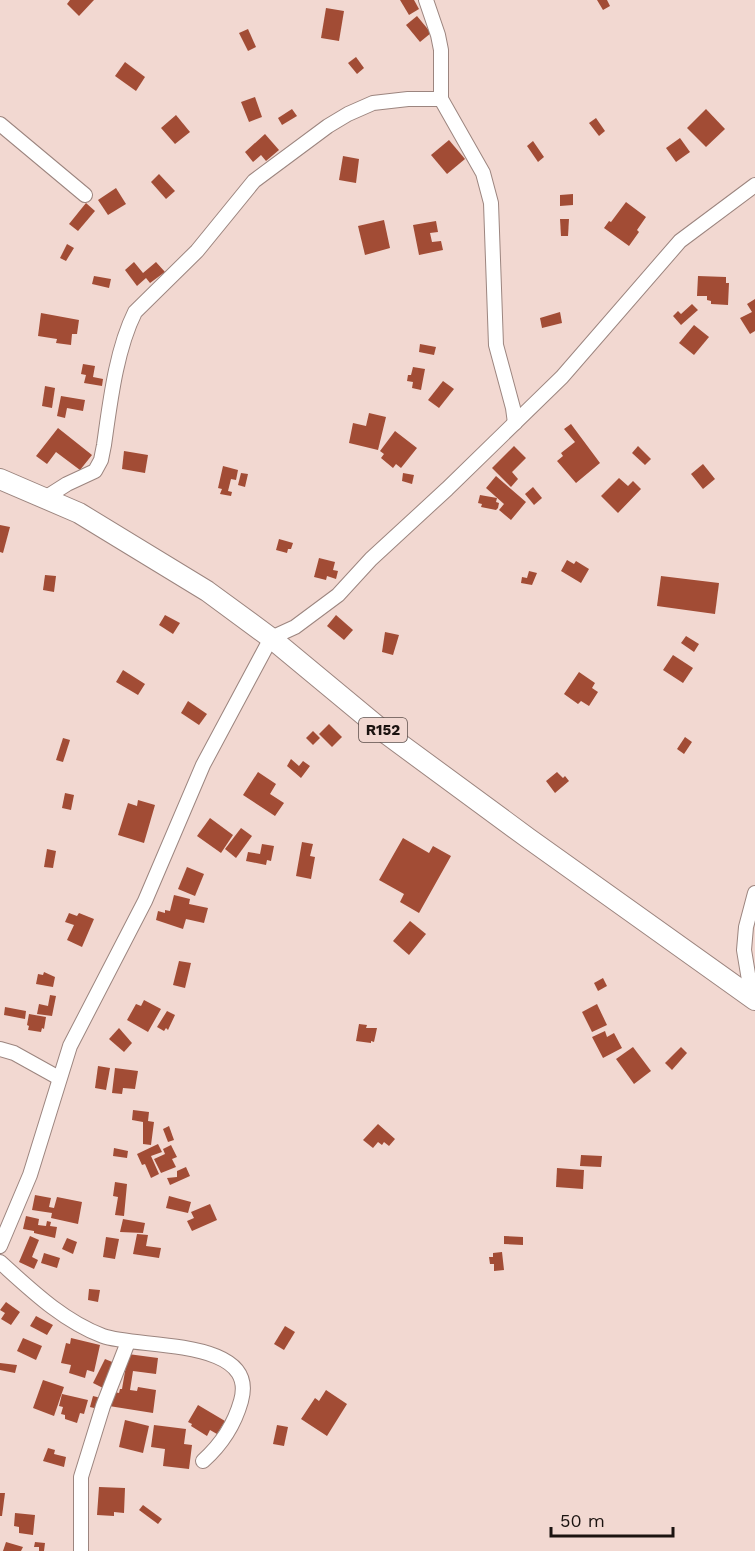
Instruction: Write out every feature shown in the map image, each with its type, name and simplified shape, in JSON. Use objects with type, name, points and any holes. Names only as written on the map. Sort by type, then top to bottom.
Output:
[{"type":"main road","name":"R152","points":[[0,479],[79,513],[207,591],[272,638],[388,735],[754,999]]},
{"type":"street","points":[[426,0],[441,50],[441,99],[483,173],[491,203],[496,345],[511,397],[515,423]]},
{"type":"street","points":[[45,498],[67,484],[95,471],[101,460],[122,350],[135,312],[197,251],[254,182],[296,148],[348,114],[373,103],[408,99],[441,99]]},
{"type":"street","points":[[0,124],[85,195]]},
{"type":"street","points":[[0,1246],[41,1142],[70,1046],[145,901],[203,765],[272,638],[295,627],[338,595],[371,559],[562,377],[680,241],[755,185]]},
{"type":"street","points":[[754,999],[744,950],[746,927],[755,892]]},
{"type":"street","points":[[0,1049],[14,1053],[59,1078]]},
{"type":"street","points":[[0,1214],[15,1211]]},
{"type":"street","points":[[0,1262],[33,1292],[84,1327],[104,1336],[128,1342],[167,1345],[213,1354],[226,1360],[238,1370],[244,1382],[238,1411],[227,1436],[203,1461]]},
{"type":"street","points":[[81,1551],[81,1477],[103,1406],[128,1342]]},
{"type":"building","points":[[70,0],[94,0],[79,16],[67,4]]},
{"type":"building","points":[[400,0],[414,0],[419,9],[409,15]]},
{"type":"building","points":[[597,0],[607,0],[610,6],[603,10]]},
{"type":"building","points":[[326,8],[344,11],[339,41],[321,38]]},
{"type":"building","points":[[417,16],[431,33],[420,42],[406,25]]},
{"type":"building","points":[[248,29],[256,47],[248,51],[239,33]]},
{"type":"building","points":[[356,57],[364,68],[357,74],[348,63]]},
{"type":"building","points":[[125,62],[145,77],[136,91],[115,76]]},
{"type":"building","points":[[255,97],[262,117],[249,122],[241,102]]},
{"type":"building","points":[[292,109],[297,116],[282,125],[278,118]]},
{"type":"building","points":[[706,109],[725,129],[706,147],[687,128]]},
{"type":"building","points":[[176,115],[190,132],[175,144],[161,128]]},
{"type":"building","points":[[596,118],[605,131],[599,136],[589,123]]},
{"type":"building","points":[[265,134],[279,150],[266,161],[261,155],[253,162],[245,152]]},
{"type":"building","points":[[680,138],[690,152],[676,162],[666,148]]},
{"type":"building","points":[[449,140],[465,159],[447,174],[431,155]]},
{"type":"building","points":[[533,141],[544,157],[538,162],[527,146]]},
{"type":"building","points":[[343,156],[359,159],[356,183],[339,180]]},
{"type":"building","points":[[159,174],[175,191],[166,199],[151,182]]},
{"type":"building","points":[[116,188],[126,204],[108,215],[98,200]]},
{"type":"building","points":[[573,194],[573,205],[560,206],[560,195]]},
{"type":"building","points":[[626,202],[646,217],[629,246],[604,228]]},
{"type":"building","points":[[86,203],[95,211],[78,231],[69,224]]},
{"type":"building","points":[[560,219],[569,219],[568,236],[561,236]]},
{"type":"building","points":[[384,220],[390,248],[365,255],[358,226]]},
{"type":"building","points":[[436,221],[438,232],[430,233],[432,242],[441,241],[443,250],[419,255],[413,225]]},
{"type":"building","points":[[67,244],[74,248],[66,261],[60,258]]},
{"type":"building","points":[[134,262],[143,273],[156,262],[165,272],[150,283],[146,278],[137,286],[125,270]]},
{"type":"building","points":[[94,276],[111,279],[109,288],[92,284]]},
{"type":"building","points":[[698,276],[726,277],[726,283],[729,283],[728,305],[711,304],[707,296],[697,296]]},
{"type":"building","points":[[755,299],[755,331],[750,334],[740,318],[752,312],[747,304]]},
{"type":"building","points":[[692,304],[698,310],[681,325],[673,316],[678,311],[681,314]]},
{"type":"building","points":[[560,312],[562,323],[542,328],[540,318]]},
{"type":"building","points":[[41,313],[79,320],[77,334],[72,334],[71,345],[56,343],[57,339],[38,336]]},
{"type":"building","points":[[694,325],[709,337],[694,355],[679,343]]},
{"type":"building","points":[[420,344],[436,347],[434,355],[419,352]]},
{"type":"building","points":[[83,364],[95,366],[93,377],[103,379],[102,386],[84,383],[86,375],[81,374]]},
{"type":"building","points":[[413,367],[425,369],[421,390],[412,388],[413,382],[407,381]]},
{"type":"building","points":[[443,381],[454,389],[439,408],[428,400]]},
{"type":"building","points":[[45,386],[55,388],[52,408],[42,406]]},
{"type":"building","points":[[61,396],[85,400],[83,411],[67,408],[65,418],[57,416]]},
{"type":"building","points":[[369,413],[386,417],[378,450],[349,443],[353,423],[366,426]]},
{"type":"building","points":[[571,424],[600,463],[576,483],[557,461],[563,456],[561,453],[575,442],[564,429]]},
{"type":"building","points":[[58,428],[92,455],[80,470],[56,452],[47,464],[36,456]]},
{"type":"building","points":[[395,431],[417,448],[401,468],[396,464],[393,468],[381,458],[384,454],[380,451]]},
{"type":"building","points":[[514,446],[526,458],[512,472],[518,479],[511,487],[492,468]]},
{"type":"building","points":[[638,446],[651,459],[645,465],[632,453]]},
{"type":"building","points":[[124,451],[148,455],[145,473],[122,469]]},
{"type":"building","points":[[703,464],[715,479],[703,489],[691,474]]},
{"type":"building","points":[[223,466],[238,470],[236,480],[231,479],[228,491],[232,492],[231,496],[220,494],[222,489],[218,488]]},
{"type":"building","points":[[241,473],[248,474],[245,487],[238,485]]},
{"type":"building","points":[[403,473],[414,475],[412,484],[402,481]]},
{"type":"building","points":[[496,476],[526,502],[511,520],[499,510],[504,504],[486,488]]},
{"type":"building","points":[[619,478],[628,486],[633,481],[641,489],[618,513],[601,496]]},
{"type":"building","points":[[533,487],[542,498],[534,505],[525,494]]},
{"type":"building","points":[[480,495],[497,498],[498,508],[496,510],[481,507],[482,504],[478,503]]},
{"type":"building","points":[[0,525],[10,527],[3,553],[0,552]]},
{"type":"building","points":[[279,539],[293,543],[287,553],[276,550]]},
{"type":"building","points":[[319,558],[335,562],[333,570],[338,571],[336,579],[327,576],[326,580],[314,577]]},
{"type":"building","points":[[567,560],[574,564],[576,561],[589,569],[581,583],[561,571]]},
{"type":"building","points":[[529,571],[537,573],[532,585],[521,583],[522,577],[527,578]]},
{"type":"building","points":[[45,575],[56,576],[54,592],[43,590]]},
{"type":"building","points":[[661,576],[719,583],[715,614],[657,606]]},
{"type":"building","points":[[165,615],[180,623],[173,634],[159,625]]},
{"type":"building","points":[[336,615],[353,630],[344,640],[327,626]]},
{"type":"building","points":[[385,632],[399,635],[393,655],[382,652]]},
{"type":"building","points":[[686,636],[699,644],[694,652],[681,643]]},
{"type":"building","points":[[673,655],[693,668],[683,683],[663,670]]},
{"type":"building","points":[[123,670],[145,684],[138,695],[116,682]]},
{"type":"building","points":[[579,672],[595,683],[592,688],[598,692],[589,706],[581,701],[578,704],[564,694]]},
{"type":"building","points":[[188,701],[207,714],[199,725],[181,713]]},
{"type":"building","points":[[329,724],[342,737],[332,747],[319,734]]},
{"type":"building","points":[[313,731],[320,738],[313,745],[306,738]]},
{"type":"building","points":[[685,737],[692,742],[684,754],[677,749]]},
{"type":"building","points":[[63,738],[70,740],[63,762],[56,760]]},
{"type":"building","points":[[291,759],[299,766],[303,761],[310,766],[301,778],[287,766]]},
{"type":"building","points":[[258,772],[276,784],[270,794],[284,803],[275,816],[243,795]]},
{"type":"building","points":[[557,772],[569,781],[555,793],[546,781]]},
{"type":"building","points":[[65,793],[74,795],[71,810],[62,808]]},
{"type":"building","points":[[138,800],[155,805],[144,843],[118,835],[128,803],[137,806]]},
{"type":"building","points":[[210,818],[233,835],[221,853],[197,836]]},
{"type":"building","points":[[241,828],[252,836],[236,858],[225,849]]},
{"type":"building","points":[[403,838],[429,853],[433,846],[451,856],[419,913],[400,902],[404,894],[379,880]]},
{"type":"building","points":[[302,842],[313,844],[310,856],[315,857],[311,879],[296,876]]},
{"type":"building","points":[[262,844],[274,846],[271,861],[267,860],[266,865],[246,861],[248,852],[260,854]]},
{"type":"building","points":[[47,849],[56,851],[53,868],[44,867]]},
{"type":"building","points":[[187,867],[204,874],[195,896],[178,889]]},
{"type":"building","points":[[174,895],[190,899],[189,904],[208,908],[204,923],[186,919],[183,929],[156,920],[158,911],[165,913],[165,910],[170,911]]},
{"type":"building","points":[[69,913],[77,916],[79,913],[94,919],[82,947],[67,940],[74,925],[65,922]]},
{"type":"building","points":[[410,921],[426,934],[409,955],[393,941]]},
{"type":"building","points":[[179,961],[191,963],[185,988],[173,985]]},
{"type":"building","points":[[44,972],[55,977],[53,987],[36,984],[38,974],[43,975]]},
{"type":"building","points":[[603,978],[607,986],[598,991],[594,983]]},
{"type":"building","points":[[50,995],[56,996],[52,1016],[37,1014],[39,1004],[48,1006]]},
{"type":"building","points":[[144,1000],[161,1009],[148,1032],[127,1020],[136,1004],[141,1006]]},
{"type":"building","points":[[597,1004],[607,1025],[592,1032],[582,1012]]},
{"type":"building","points":[[5,1007],[26,1011],[25,1019],[4,1015]]},
{"type":"building","points":[[167,1011],[175,1015],[168,1030],[166,1028],[164,1031],[157,1027]]},
{"type":"building","points":[[29,1014],[46,1017],[44,1029],[42,1028],[41,1032],[28,1030]]},
{"type":"building","points":[[359,1024],[367,1025],[366,1028],[377,1028],[374,1042],[356,1041]]},
{"type":"building","points":[[119,1028],[132,1043],[124,1052],[109,1039]]},
{"type":"building","points":[[605,1031],[607,1037],[614,1033],[622,1048],[603,1058],[592,1037]]},
{"type":"building","points":[[633,1047],[651,1071],[634,1084],[616,1059]]},
{"type":"building","points":[[681,1047],[687,1053],[672,1070],[665,1063]]},
{"type":"building","points":[[98,1066],[110,1068],[106,1090],[95,1088]]},
{"type":"building","points":[[115,1068],[138,1071],[135,1089],[123,1088],[122,1094],[112,1093]]},
{"type":"building","points":[[133,1110],[149,1112],[148,1121],[154,1122],[151,1145],[143,1144],[143,1122],[132,1120]]},
{"type":"building","points":[[378,1124],[395,1139],[389,1146],[384,1142],[382,1145],[378,1142],[373,1148],[363,1140]]},
{"type":"building","points":[[169,1126],[174,1140],[168,1142],[163,1129]]},
{"type":"building","points":[[158,1144],[162,1152],[151,1156],[159,1174],[151,1178],[145,1164],[142,1165],[137,1154]]},
{"type":"building","points":[[171,1145],[177,1157],[172,1159],[176,1167],[161,1173],[154,1159],[165,1154],[163,1149]]},
{"type":"building","points":[[114,1148],[128,1151],[127,1158],[113,1156]]},
{"type":"building","points":[[581,1155],[602,1156],[601,1167],[580,1166]]},
{"type":"building","points":[[186,1167],[190,1176],[170,1185],[167,1178],[177,1177],[177,1171]]},
{"type":"building","points":[[557,1168],[584,1170],[583,1189],[556,1187]]},
{"type":"building","points":[[115,1182],[127,1184],[124,1216],[115,1215],[118,1197],[113,1196]]},
{"type":"building","points":[[35,1195],[51,1198],[49,1207],[54,1208],[57,1197],[82,1202],[78,1224],[51,1218],[52,1213],[32,1210]]},
{"type":"building","points":[[169,1196],[191,1202],[188,1213],[166,1208]]},
{"type":"building","points":[[210,1204],[217,1220],[192,1231],[187,1221],[194,1218],[191,1212]]},
{"type":"building","points":[[26,1216],[39,1219],[38,1225],[46,1226],[47,1221],[51,1222],[50,1226],[57,1227],[55,1238],[23,1229]]},
{"type":"building","points":[[123,1219],[145,1223],[143,1233],[120,1232]]},
{"type":"building","points":[[137,1234],[148,1235],[146,1246],[161,1248],[159,1258],[133,1254]]},
{"type":"building","points":[[30,1236],[39,1240],[32,1257],[38,1260],[34,1269],[19,1262]]},
{"type":"building","points":[[504,1236],[523,1237],[523,1245],[504,1244]]},
{"type":"building","points":[[106,1237],[119,1239],[115,1259],[103,1257]]},
{"type":"building","points":[[67,1238],[77,1242],[73,1254],[62,1249]]},
{"type":"building","points":[[502,1252],[504,1270],[494,1271],[494,1264],[490,1264],[489,1257],[493,1257],[493,1253]]},
{"type":"building","points":[[44,1253],[60,1258],[57,1268],[41,1263]]},
{"type":"building","points":[[89,1289],[100,1290],[98,1302],[88,1300]]},
{"type":"building","points":[[6,1302],[20,1312],[11,1325],[1,1319],[5,1313],[0,1310]]},
{"type":"building","points":[[36,1316],[53,1325],[47,1335],[30,1326]]},
{"type":"building","points":[[285,1326],[295,1332],[284,1350],[274,1344]]},
{"type":"building","points":[[23,1338],[42,1346],[36,1360],[17,1351]]},
{"type":"building","points":[[71,1338],[100,1345],[94,1372],[87,1370],[85,1378],[69,1373],[71,1365],[61,1363],[66,1343],[70,1344]]},
{"type":"building","points":[[128,1354],[158,1358],[156,1374],[133,1371],[130,1390],[137,1391],[138,1387],[156,1390],[153,1413],[109,1406],[111,1391],[119,1393],[122,1389]]},
{"type":"building","points":[[105,1359],[117,1364],[105,1389],[93,1383]]},
{"type":"building","points":[[0,1363],[17,1365],[15,1373],[0,1370]]},
{"type":"building","points":[[43,1380],[64,1387],[54,1416],[33,1408]]},
{"type":"building","points":[[326,1390],[347,1404],[327,1436],[301,1419],[315,1398],[319,1401]]},
{"type":"building","points":[[62,1394],[88,1400],[84,1414],[80,1413],[77,1423],[65,1419],[65,1415],[61,1414],[63,1407],[59,1406]]},
{"type":"building","points":[[93,1396],[101,1398],[98,1409],[90,1407]]},
{"type":"building","points":[[198,1405],[225,1421],[217,1434],[210,1430],[207,1436],[188,1422]]},
{"type":"building","points":[[125,1420],[149,1426],[143,1453],[119,1447]]},
{"type":"building","points":[[154,1425],[186,1429],[184,1444],[192,1445],[189,1469],[163,1466],[165,1449],[151,1447]]},
{"type":"building","points":[[277,1425],[288,1427],[284,1446],[273,1444]]},
{"type":"building","points":[[48,1448],[55,1450],[54,1454],[66,1457],[64,1467],[43,1461]]},
{"type":"building","points":[[99,1487],[125,1488],[124,1513],[114,1512],[114,1516],[97,1515]]},
{"type":"building","points":[[0,1493],[5,1493],[2,1516],[0,1516]]},
{"type":"building","points":[[143,1505],[162,1519],[158,1524],[139,1510]]},
{"type":"building","points":[[15,1513],[35,1515],[33,1535],[19,1533],[19,1527],[14,1526]]},
{"type":"building","points":[[6,1542],[23,1547],[21,1551],[3,1551]]},
{"type":"building","points":[[35,1542],[45,1543],[44,1551],[39,1551],[39,1547],[34,1547]]}]
